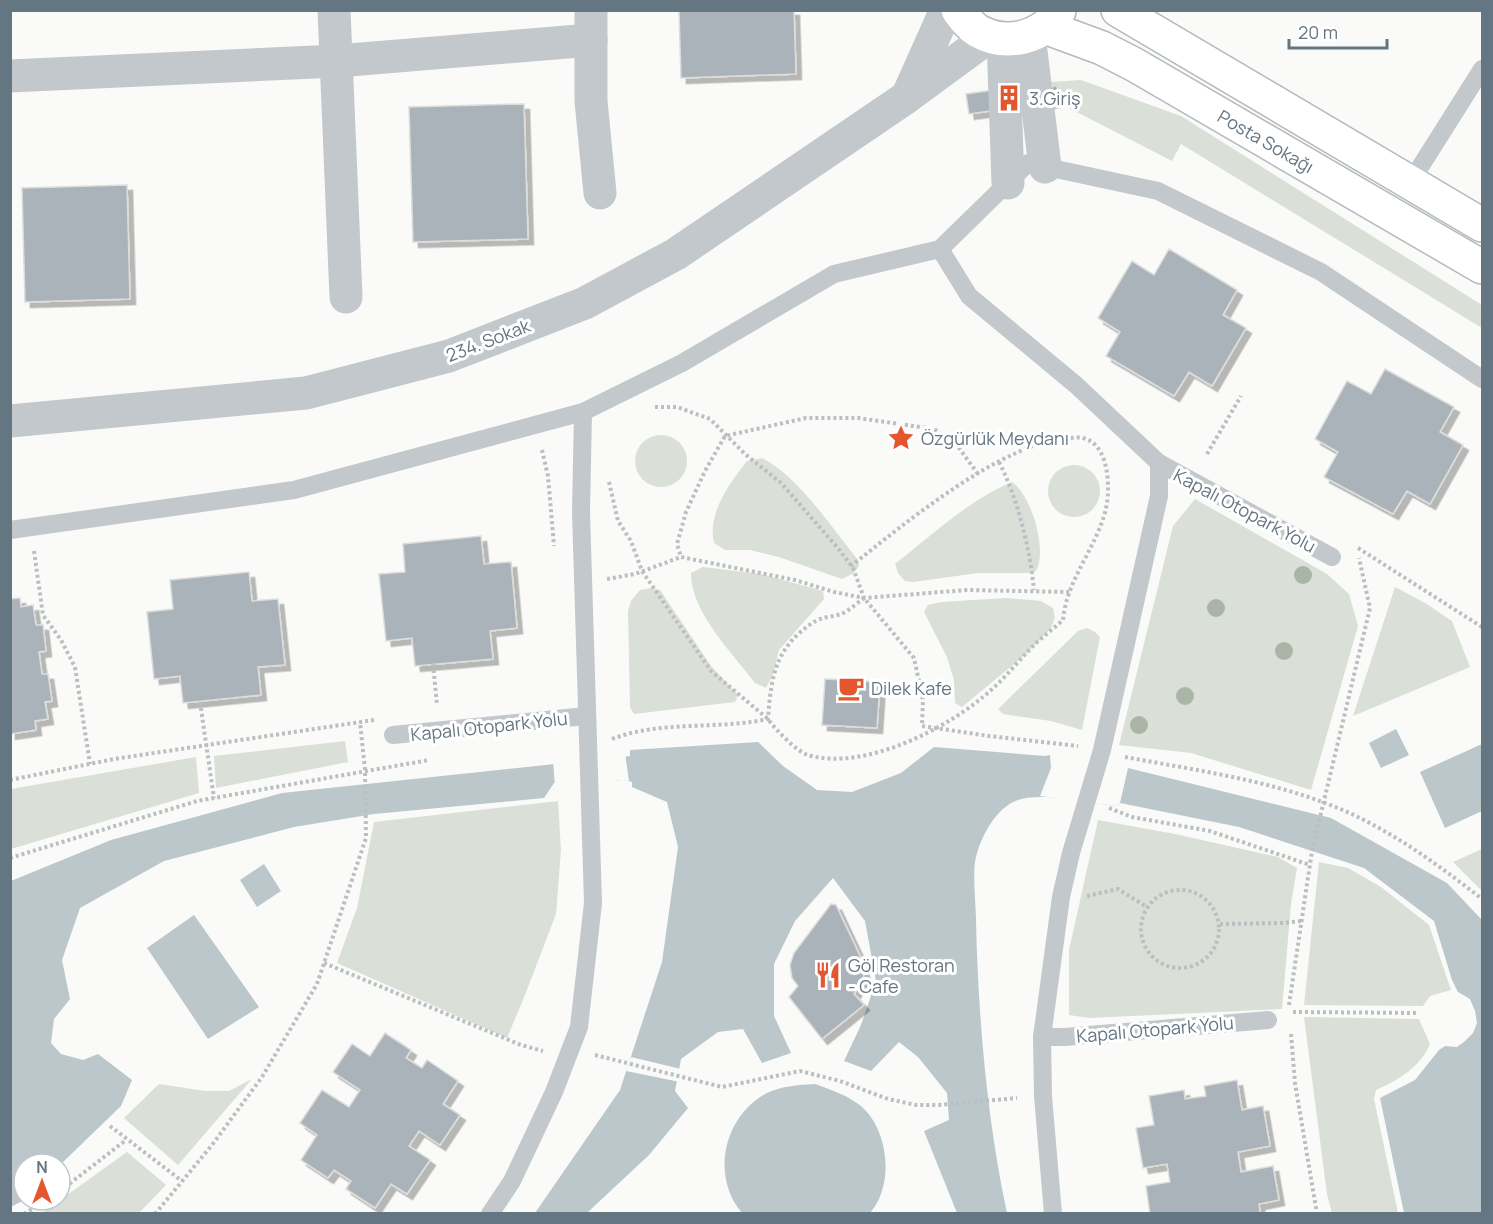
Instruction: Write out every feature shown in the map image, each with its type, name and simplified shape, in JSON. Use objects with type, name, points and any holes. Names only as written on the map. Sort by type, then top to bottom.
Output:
[{"type":"street","points":[[334,10],[346,297]]},
{"type":"street","points":[[907,97],[946,10]]},
{"type":"street","name":"Posta Sokağı","points":[[958,10],[978,31],[1025,29],[1102,48],[1482,267]]},
{"type":"street","name":"Posta Sokağı","points":[[1118,10],[1482,225]]},
{"type":"street","points":[[10,76],[337,61],[591,25],[591,101],[600,193]]},
{"type":"street","points":[[1025,29],[1045,167]]},
{"type":"street","points":[[1008,183],[1025,29]]},
{"type":"street","name":"234. Sokak","points":[[10,421],[306,393],[449,356],[585,303],[676,254],[907,97],[1025,29]]},
{"type":"lane","points":[[1410,183],[1482,69]]},
{"type":"lane","points":[[10,530],[294,490],[583,412],[682,363],[834,274],[940,249],[1028,163],[1158,191],[1321,272],[1482,379]]},
{"type":"lane","name":"Kapalı Otopark Yolu","points":[[940,249],[969,296],[1076,385],[1159,463],[1332,556]]},
{"type":"lane","points":[[490,1214],[512,1181],[554,1092],[579,1028],[592,903],[581,512],[583,412]]},
{"type":"lane","points":[[1053,1214],[1043,1096],[1042,1037],[1061,897],[1071,853],[1101,751],[1159,496],[1159,463]]},
{"type":"lane","name":"Kapalı Otopark Yolu","points":[[393,735],[586,716]]},
{"type":"lane","name":"Kapalı Otopark Yolu","points":[[1042,1037],[1268,1020]]},
{"type":"path","points":[[1207,454],[1241,396]]},
{"type":"path","points":[[649,407],[677,407],[710,419],[725,436],[781,483],[837,547],[851,566],[864,598],[914,658],[923,700],[922,726],[1101,751],[1280,789],[1364,820],[1419,852],[1482,899]]},
{"type":"path","points":[[681,557],[677,544],[686,512],[705,471],[725,436],[806,418],[858,418],[934,429],[959,448],[978,474]]},
{"type":"path","points":[[609,481],[618,521],[631,542],[642,571],[711,671],[806,755],[840,760],[876,754],[946,724],[991,691],[1035,645],[1063,620],[1064,605],[1069,592],[1104,518],[1108,489],[1106,464],[1098,447],[1084,438],[1055,439],[999,462],[978,474],[918,513],[851,566]]},
{"type":"path","points":[[999,462],[1021,523],[1031,562],[1034,590]]},
{"type":"path","points":[[31,527],[43,615],[61,640],[75,667],[90,764]]},
{"type":"path","points":[[1419,1013],[1289,1012],[1288,1003],[1312,851],[1370,608],[1358,548],[1482,627]]},
{"type":"path","points":[[606,579],[642,571],[681,557],[795,580],[864,598],[967,590],[1069,592]]},
{"type":"path","points":[[768,719],[770,694],[777,661],[792,640],[815,620],[842,614],[864,598]]},
{"type":"path","points":[[433,664],[438,712]]},
{"type":"path","points":[[200,702],[214,798]]},
{"type":"path","points":[[10,780],[206,744],[382,719]]},
{"type":"path","points":[[587,744],[605,742],[632,731],[745,724],[768,719]]},
{"type":"path","points":[[156,1214],[262,1077],[317,984],[366,838],[365,770],[360,722]]},
{"type":"path","points":[[10,858],[197,801],[430,760]]},
{"type":"path","points":[[1106,807],[1132,817],[1210,831],[1310,865]]},
{"type":"path","points":[[1077,896],[1093,896],[1118,889],[1147,907]]},
{"type":"path","points":[[1177,889],[1190,890],[1210,902],[1220,924],[1215,948],[1207,958],[1196,965],[1184,968],[1172,968],[1160,963],[1150,955],[1143,943],[1142,918],[1147,907],[1155,898],[1177,889]]},
{"type":"path","points":[[1220,924],[1301,921]]},
{"type":"path","points":[[324,963],[521,1045],[553,1054],[593,1054],[722,1087],[800,1071],[888,1099],[916,1105],[1023,1098]]},
{"type":"path","points":[[1290,1024],[1295,1083],[1317,1214]]},
{"type":"path","points":[[110,1126],[182,1181]]},
{"type":"path","points":[[72,1182],[126,1140]]},
{"type":"shaded area","points":[[1081,80],[1181,116],[1482,305],[1482,328],[1181,144],[1172,161],[1065,106],[1050,82]]},
{"type":"shaded area","points":[[661,435],[671,437],[679,443],[685,451],[687,461],[685,471],[679,479],[671,485],[661,487],[651,485],[643,479],[637,471],[635,461],[637,451],[643,443],[651,437]]},
{"type":"shaded area","points":[[762,458],[789,477],[826,519],[858,560],[859,566],[854,573],[842,579],[779,557],[750,550],[725,550],[714,543],[714,521],[727,489],[747,461]]},
{"type":"shaded area","points":[[1074,465],[1084,467],[1092,473],[1098,481],[1100,491],[1098,501],[1092,509],[1084,515],[1074,517],[1064,515],[1056,509],[1050,501],[1048,491],[1050,481],[1056,473],[1064,467]]},
{"type":"shaded area","points":[[1012,482],[1025,498],[1036,523],[1040,550],[1036,571],[978,573],[913,582],[905,581],[898,573],[895,564],[937,530],[981,498]]},
{"type":"shaded area","points":[[1195,499],[1327,574],[1349,594],[1358,626],[1311,790],[1191,753],[1119,745],[1173,526]]},
{"type":"shaded area","points":[[703,567],[761,574],[823,591],[824,599],[779,650],[774,672],[766,688],[755,683],[714,631],[697,602],[691,573]]},
{"type":"shaded area","points":[[1395,587],[1452,621],[1470,667],[1353,716]]},
{"type":"shaded area","points":[[651,588],[660,590],[711,666],[738,695],[735,702],[634,714],[630,707],[628,611],[631,601],[640,590]]},
{"type":"shaded area","points":[[1006,598],[1041,601],[1053,608],[1055,618],[1051,628],[1026,654],[962,707],[955,703],[954,680],[947,657],[924,612],[928,605],[941,602]]},
{"type":"shaded area","points":[[1087,628],[1100,637],[1082,730],[1051,721],[1003,714],[998,709],[1078,631]]},
{"type":"shaded area","points":[[1396,729],[1409,755],[1381,768],[1369,743]]},
{"type":"shaded area","points":[[345,741],[348,762],[216,788],[214,756]]},
{"type":"shaded area","points":[[758,742],[783,766],[817,790],[852,792],[901,773],[934,747],[1050,755],[1128,768],[1331,818],[1447,883],[1482,920],[1482,1213],[1404,1213],[1380,1098],[1415,1080],[1439,1050],[1445,1046],[1457,1047],[1473,1033],[1477,1023],[1470,999],[1458,992],[1452,980],[1434,921],[1364,868],[1239,827],[1120,803],[1116,806],[1063,798],[1035,797],[1013,802],[994,819],[981,841],[974,870],[979,993],[985,1068],[994,1141],[1007,1213],[957,1213],[924,1131],[949,1120],[947,1093],[918,1057],[899,1042],[871,1071],[844,1061],[861,1025],[876,981],[865,921],[833,878],[795,921],[774,964],[774,1016],[791,1053],[762,1063],[743,1029],[718,1032],[681,1059],[675,1091],[688,1108],[649,1155],[587,1213],[535,1213],[620,1090],[662,962],[678,847],[667,802],[632,787],[632,782],[624,780],[554,783],[544,798],[374,814],[294,827],[164,861],[80,908],[62,960],[70,999],[54,1019],[51,1043],[61,1054],[83,1060],[98,1054],[132,1080],[121,1106],[72,1153],[12,1152],[11,1207],[11,881],[111,840],[282,793],[630,756],[630,750]]},
{"type":"shaded area","points":[[1482,744],[1482,811],[1445,828],[1420,772]]},
{"type":"shaded area","points":[[196,757],[199,793],[11,849],[11,789]]},
{"type":"shaded area","points":[[558,801],[561,850],[556,914],[507,1038],[337,963],[357,908],[374,822]]},
{"type":"shaded area","points":[[1098,820],[1278,857],[1297,868],[1291,904],[1282,1009],[1089,1018],[1069,1015],[1069,950]]},
{"type":"shaded area","points":[[1482,849],[1482,891],[1453,862]]},
{"type":"shaded area","points":[[1319,862],[1348,868],[1381,887],[1429,925],[1451,990],[1430,996],[1423,1006],[1304,1005]]},
{"type":"shaded area","points":[[264,864],[281,891],[257,907],[240,880]]},
{"type":"shaded area","points":[[194,915],[259,1007],[208,1039],[147,948]]},
{"type":"shaded area","points":[[1304,1017],[1419,1019],[1430,1044],[1426,1052],[1408,1072],[1376,1090],[1374,1099],[1398,1213],[1332,1213],[1327,1194]]},
{"type":"shaded area","points":[[252,1079],[178,1165],[124,1118],[159,1084],[205,1091],[229,1091]]},
{"type":"shaded area","points":[[815,1084],[856,1102],[870,1116],[878,1129],[883,1143],[885,1174],[883,1189],[877,1202],[869,1214],[742,1213],[732,1199],[725,1166],[726,1149],[739,1118],[751,1105],[771,1091],[789,1086]]},
{"type":"shaded area","points":[[127,1152],[166,1185],[139,1213],[42,1213],[72,1212],[72,1191]]},
{"type":"pier","points":[[625,753],[629,781],[615,780],[615,783],[555,787],[553,760]]},
{"type":"pier","points":[[1057,753],[1122,764],[1128,768],[1120,803],[1116,806],[1040,796],[1051,768],[1050,755]]},
{"type":"pier","points":[[631,1057],[681,1069],[680,1082],[626,1071]]},
{"type":"building","points":[[679,10],[794,10],[796,74],[681,78]]},
{"type":"building","name":"3.Giriş","points":[[1050,82],[1053,102],[969,114],[966,94]]},
{"type":"building","points":[[524,104],[528,239],[413,242],[409,107]]},
{"type":"building","points":[[127,185],[130,299],[25,302],[22,188]]},
{"type":"building","points":[[1169,249],[1237,290],[1223,315],[1246,328],[1212,386],[1189,372],[1174,396],[1106,356],[1120,332],[1098,318],[1132,261],[1154,275]]},
{"type":"building","points":[[1385,369],[1454,407],[1440,432],[1463,445],[1430,504],[1407,491],[1393,514],[1324,477],[1338,452],[1315,439],[1347,381],[1371,394]]},
{"type":"building","points":[[481,536],[484,564],[511,562],[517,628],[490,631],[493,659],[415,666],[412,638],[386,641],[379,574],[405,572],[403,544]]},
{"type":"building","points":[[249,572],[252,601],[278,599],[285,665],[258,667],[261,695],[183,703],[180,676],[154,679],[147,612],[173,609],[170,580]]},
{"type":"building","points":[[20,598],[21,607],[33,605],[36,625],[43,625],[46,651],[39,652],[42,674],[48,674],[52,701],[45,702],[48,719],[35,721],[36,730],[10,734],[10,599]]},
{"type":"building","points":[[825,679],[880,682],[877,728],[822,725]]},
{"type":"building","name":"Göl Restoran - Cafe","points":[[831,904],[836,905],[861,958],[863,979],[854,994],[864,1005],[822,1039],[789,997],[798,986],[792,978],[790,965],[794,953]]},
{"type":"building","points":[[385,1033],[411,1050],[406,1058],[422,1068],[427,1060],[458,1081],[443,1104],[460,1115],[440,1145],[419,1131],[409,1146],[430,1160],[407,1194],[391,1184],[375,1208],[346,1189],[351,1181],[334,1170],[328,1178],[301,1160],[317,1135],[300,1123],[322,1090],[349,1107],[360,1090],[333,1072],[352,1044],[370,1056]]},
{"type":"building","points":[[1237,1080],[1242,1110],[1263,1106],[1270,1146],[1238,1152],[1241,1172],[1273,1166],[1279,1200],[1259,1204],[1260,1214],[1150,1214],[1146,1186],[1170,1182],[1167,1164],[1143,1168],[1136,1128],[1154,1125],[1149,1096],[1184,1090],[1185,1099],[1206,1096],[1204,1086]]},
{"type":"place","name":"3.Giriş","points":[[1009,98]]},
{"type":"place","name":"Özgürlük Meydanı","points":[[901,438]]},
{"type":"place","name":"Dilek Kafe","points":[[851,688]]},
{"type":"place","name":"Göl Restoran - Cafe","points":[[828,975]]}]
